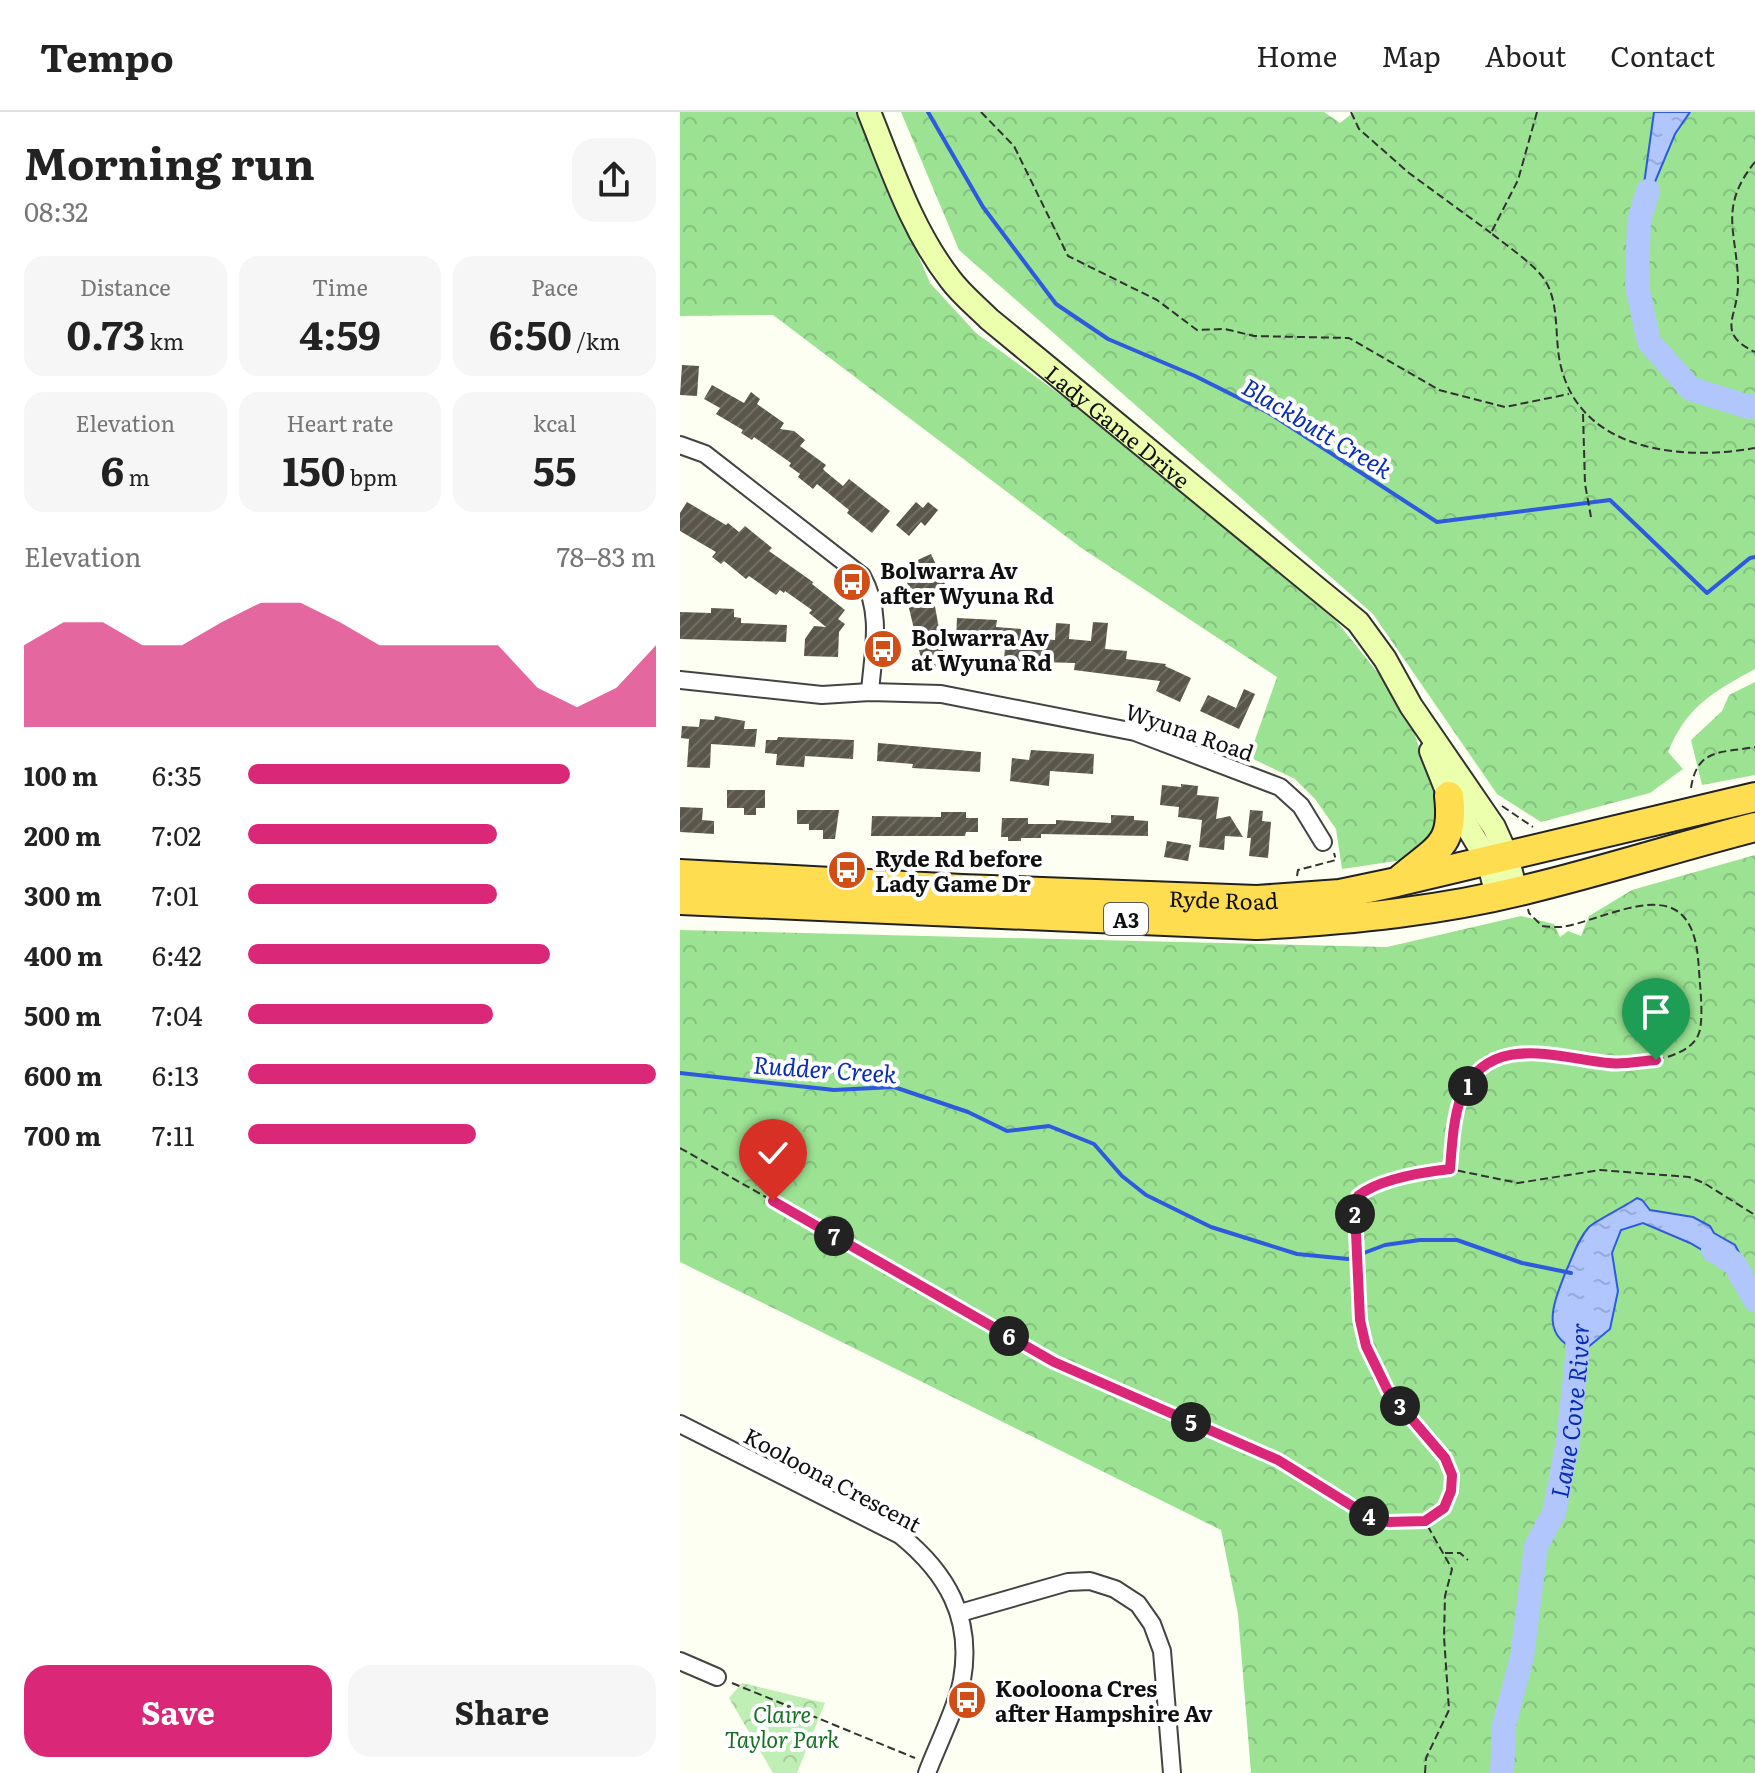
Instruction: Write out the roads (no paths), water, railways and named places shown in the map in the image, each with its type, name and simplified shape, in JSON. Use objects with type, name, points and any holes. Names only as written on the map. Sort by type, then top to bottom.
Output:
[{"type":"highway","points":[[1397,882],[1444,843],[1450,823],[1449,796]]},
{"type":"highway","name":"Ryde Road","points":[[680,874],[1257,900],[1340,894],[1755,797]]},
{"type":"highway","name":"Ryde Road","points":[[680,900],[1256,925],[1362,918],[1514,898],[1755,827]]},
{"type":"main road","name":"Lady Game Drive","points":[[869,112],[923,237],[951,281],[989,319],[1358,622],[1494,827],[1498,858],[1514,898]]},
{"type":"main road","name":"Lady Game Drive","points":[[1411,706],[1449,796],[1498,858]]},
{"type":"street","points":[[680,445],[705,454],[862,576],[874,603],[876,617],[870,692]]},
{"type":"street","name":"Wyuna Road","points":[[680,680],[822,695],[870,692],[941,694],[1135,732],[1280,787],[1301,806],[1323,842]]},
{"type":"street","name":"Kooloona Crescent","points":[[680,1424],[900,1535],[926,1556],[946,1583],[960,1613],[965,1651],[962,1682],[929,1768]]},
{"type":"street","points":[[960,1613],[1068,1582],[1090,1581],[1115,1589],[1138,1604],[1152,1624],[1162,1651],[1172,1773]]},
{"type":"street","points":[[680,1661],[717,1677]]},
{"type":"water","points":[[1654,112],[1690,112],[1675,134],[1639,220]]},
{"type":"water","points":[[1637,1198],[1650,1210],[1693,1217],[1710,1226],[1714,1233],[1735,1245],[1745,1264],[1736,1270],[1690,1243],[1643,1223],[1621,1230],[1612,1253],[1618,1291],[1610,1329],[1582,1352],[1568,1346],[1554,1329],[1554,1308],[1561,1284],[1589,1227]]},
{"type":"waterway","name":"Blackbutt Creek","points":[[928,112],[983,207],[1056,304],[1108,339],[1195,376],[1269,413],[1437,522],[1610,500],[1707,593],[1755,557]]},
{"type":"waterway","name":"Lane Cove River","points":[[1648,191],[1639,220],[1637,286],[1649,342],[1691,389],[1749,407],[1755,406]]},
{"type":"waterway","name":"Blackbutt Creek","points":[[1749,407],[1755,416]]},
{"type":"waterway","name":"Rudder Creek","points":[[680,1073],[834,1090],[894,1087],[968,1112],[1007,1131],[1049,1126],[1094,1144],[1122,1176],[1146,1195],[1211,1227],[1297,1254],[1348,1259],[1385,1245],[1420,1240],[1457,1240],[1522,1263],[1571,1273]]},
{"type":"waterway","name":"Lane Cove River","points":[[1713,1250],[1734,1263],[1755,1300]]},
{"type":"waterway","name":"Lane Cove River","points":[[1502,1773],[1504,1725],[1522,1657],[1536,1546],[1554,1513],[1568,1441],[1578,1317]]},
{"type":"place","name":"Bolwarra Av after Wyuna Rd","points":[[852,582]]},
{"type":"place","name":"Bolwarra Av at Wyuna Rd","points":[[883,649]]},
{"type":"place","name":"Ryde Rd before Lady Game Dr","points":[[847,870]]},
{"type":"place","name":"Kooloona Cres after Hampshire Av","points":[[967,1700]]},
{"type":"park label","name":"Claire Taylor Park","points":[[782,1726]]}]
